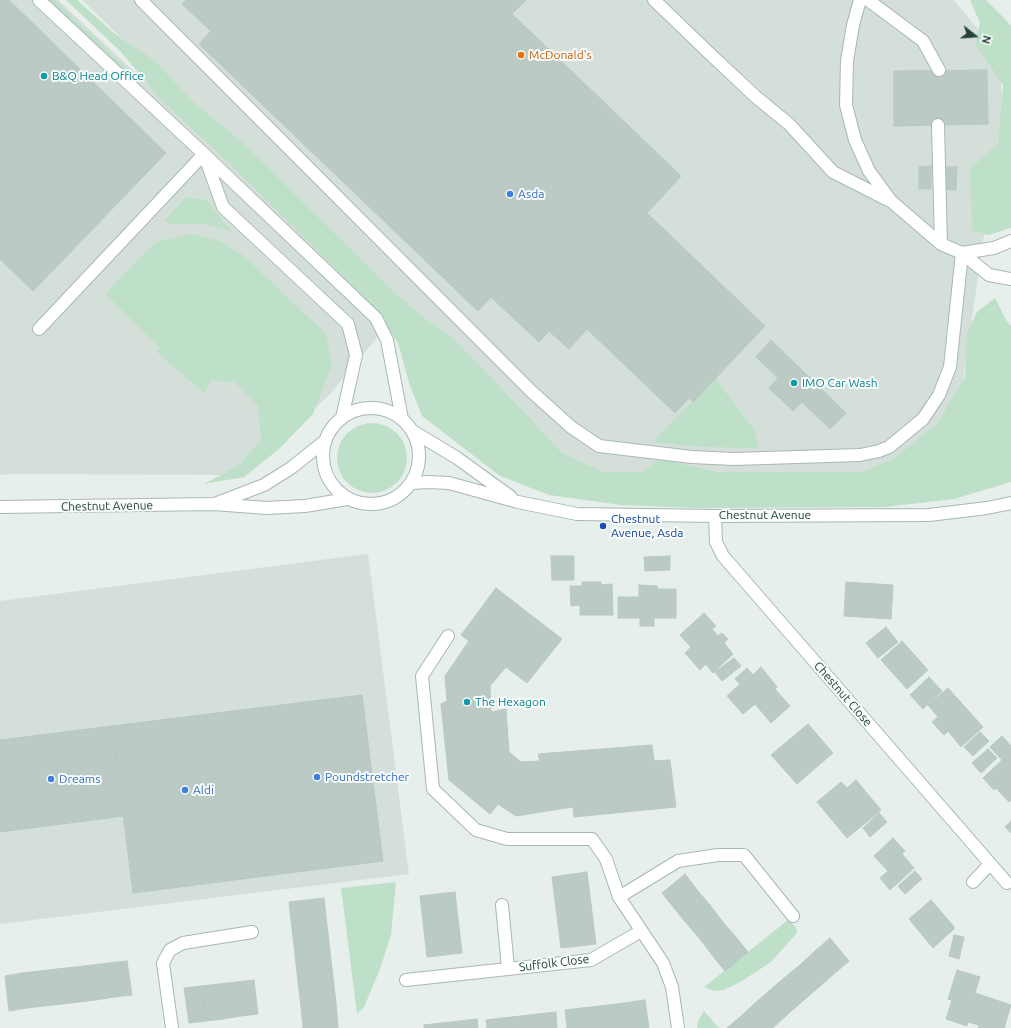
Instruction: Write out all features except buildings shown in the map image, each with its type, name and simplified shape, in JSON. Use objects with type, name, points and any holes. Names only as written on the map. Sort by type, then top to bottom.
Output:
[{"type":"street","points":[[39,0],[204,154],[376,318],[387,340],[402,419]]},
{"type":"street","points":[[141,0],[531,391],[571,427],[599,446],[692,457],[734,459],[860,455],[889,447],[923,419],[939,395],[950,368],[962,253]]},
{"type":"street","points":[[654,0],[756,97],[789,124],[833,172],[891,201]]},
{"type":"street","points":[[860,0],[853,25],[848,61],[846,105],[855,140],[869,171],[891,201],[941,244],[962,253],[989,276],[1011,279]]},
{"type":"street","points":[[868,0],[923,41],[939,70]]},
{"type":"street","points":[[938,125],[941,244]]},
{"type":"street","points":[[39,329],[204,154]]},
{"type":"street","points":[[204,154],[223,207],[348,324],[356,355],[342,418]]},
{"type":"street","points":[[962,253],[994,248],[1011,241]]},
{"type":"street","points":[[372,408],[388,410],[402,419],[414,432],[419,445],[420,458],[418,471],[412,483],[402,494],[390,502],[375,505],[361,504],[347,499],[334,488],[326,474],[322,457],[326,441],[332,428],[342,418],[356,410],[372,408]]},
{"type":"street","name":"Chestnut Avenue","points":[[414,432],[457,458],[518,502]]},
{"type":"street","name":"Chestnut Avenue","points":[[214,504],[264,485],[291,468],[326,441]]},
{"type":"street","name":"Chestnut Avenue","points":[[412,483],[449,483],[518,502],[578,514],[715,516],[929,515],[987,508],[1011,503]]},
{"type":"street","name":"Chestnut Avenue","points":[[0,507],[214,504],[266,508],[305,506],[347,499]]},
{"type":"street","name":"Chestnut Close","points":[[715,516],[716,542],[723,556],[1007,884]]},
{"type":"street","points":[[448,636],[422,676],[433,789],[476,830],[507,839],[592,839],[606,860],[619,897],[663,963],[672,987],[678,1028]]},
{"type":"street","points":[[619,897],[678,861],[718,855],[744,855],[793,916]]},
{"type":"street","points":[[973,882],[990,864]]},
{"type":"street","name":"Suffolk Close","points":[[502,905],[508,968]]},
{"type":"street","name":"Suffolk Close","points":[[406,980],[591,960],[641,931]]},
{"type":"street","points":[[172,1028],[163,963],[170,950],[183,943],[252,932]]},
{"type":"shaded area","points":[[0,0],[58,0],[395,316],[330,394],[245,475],[0,475]]},
{"type":"shaded area","points":[[82,0],[954,0],[998,54],[1003,106],[951,462],[893,478],[605,479],[547,449]]},
{"type":"shaded area","points":[[368,554],[409,874],[0,924],[0,601]]},
{"type":"green space","points":[[49,0],[55,0],[138,79],[137,82]]},
{"type":"green space","points":[[66,0],[77,0],[115,34],[154,60],[193,102],[243,143],[395,293],[424,318],[456,341],[562,453],[603,472],[642,472],[660,459],[717,472],[862,472],[895,458],[937,424],[965,377],[967,333],[977,312],[995,298],[1006,320],[1011,326],[1011,482],[954,499],[884,507],[696,508],[621,505],[549,495],[500,476],[422,416],[409,383],[398,343],[367,300],[229,163],[161,100],[121,52]]},
{"type":"green space","points":[[970,0],[986,0],[1011,26],[1011,228],[989,235],[972,231],[970,168],[998,144],[1003,85],[975,43],[980,23]]},
{"type":"green space","points":[[186,197],[207,200],[231,231],[205,224],[171,224],[165,220]]},
{"type":"green space","points":[[192,234],[220,241],[244,256],[326,334],[332,365],[313,414],[278,450],[244,477],[204,484],[239,465],[261,440],[258,406],[235,382],[211,380],[204,393],[156,351],[160,348],[105,294],[156,242]]},
{"type":"green space","points":[[715,378],[755,431],[758,448],[700,447],[653,442]]},
{"type":"green space","points":[[372,423],[385,426],[397,433],[404,445],[407,458],[404,471],[397,483],[385,490],[372,493],[359,490],[347,483],[340,471],[337,458],[340,445],[347,433],[359,426]]},
{"type":"green space","points":[[396,882],[391,935],[380,969],[364,1007],[357,1014],[341,888]]},
{"type":"green space","points":[[788,920],[797,930],[796,934],[771,962],[742,981],[724,990],[714,991],[704,987]]},
{"type":"green space","points":[[704,1011],[719,1028],[697,1028],[698,1021]]},
{"type":"place","name":"McDonald's","points":[[521,55]]},
{"type":"place","name":"B&Q Head Office","points":[[44,76]]},
{"type":"place","name":"Asda","points":[[510,194]]},
{"type":"place","name":"IMO Car Wash","points":[[794,383]]},
{"type":"place","name":"Chestnut Avenue, Asda","points":[[603,526]]},
{"type":"place","name":"The Hexagon","points":[[467,702]]},
{"type":"place","name":"Poundstretcher","points":[[317,777]]},
{"type":"place","name":"Dreams","points":[[51,779]]},
{"type":"place","name":"Aldi","points":[[185,790]]}]
